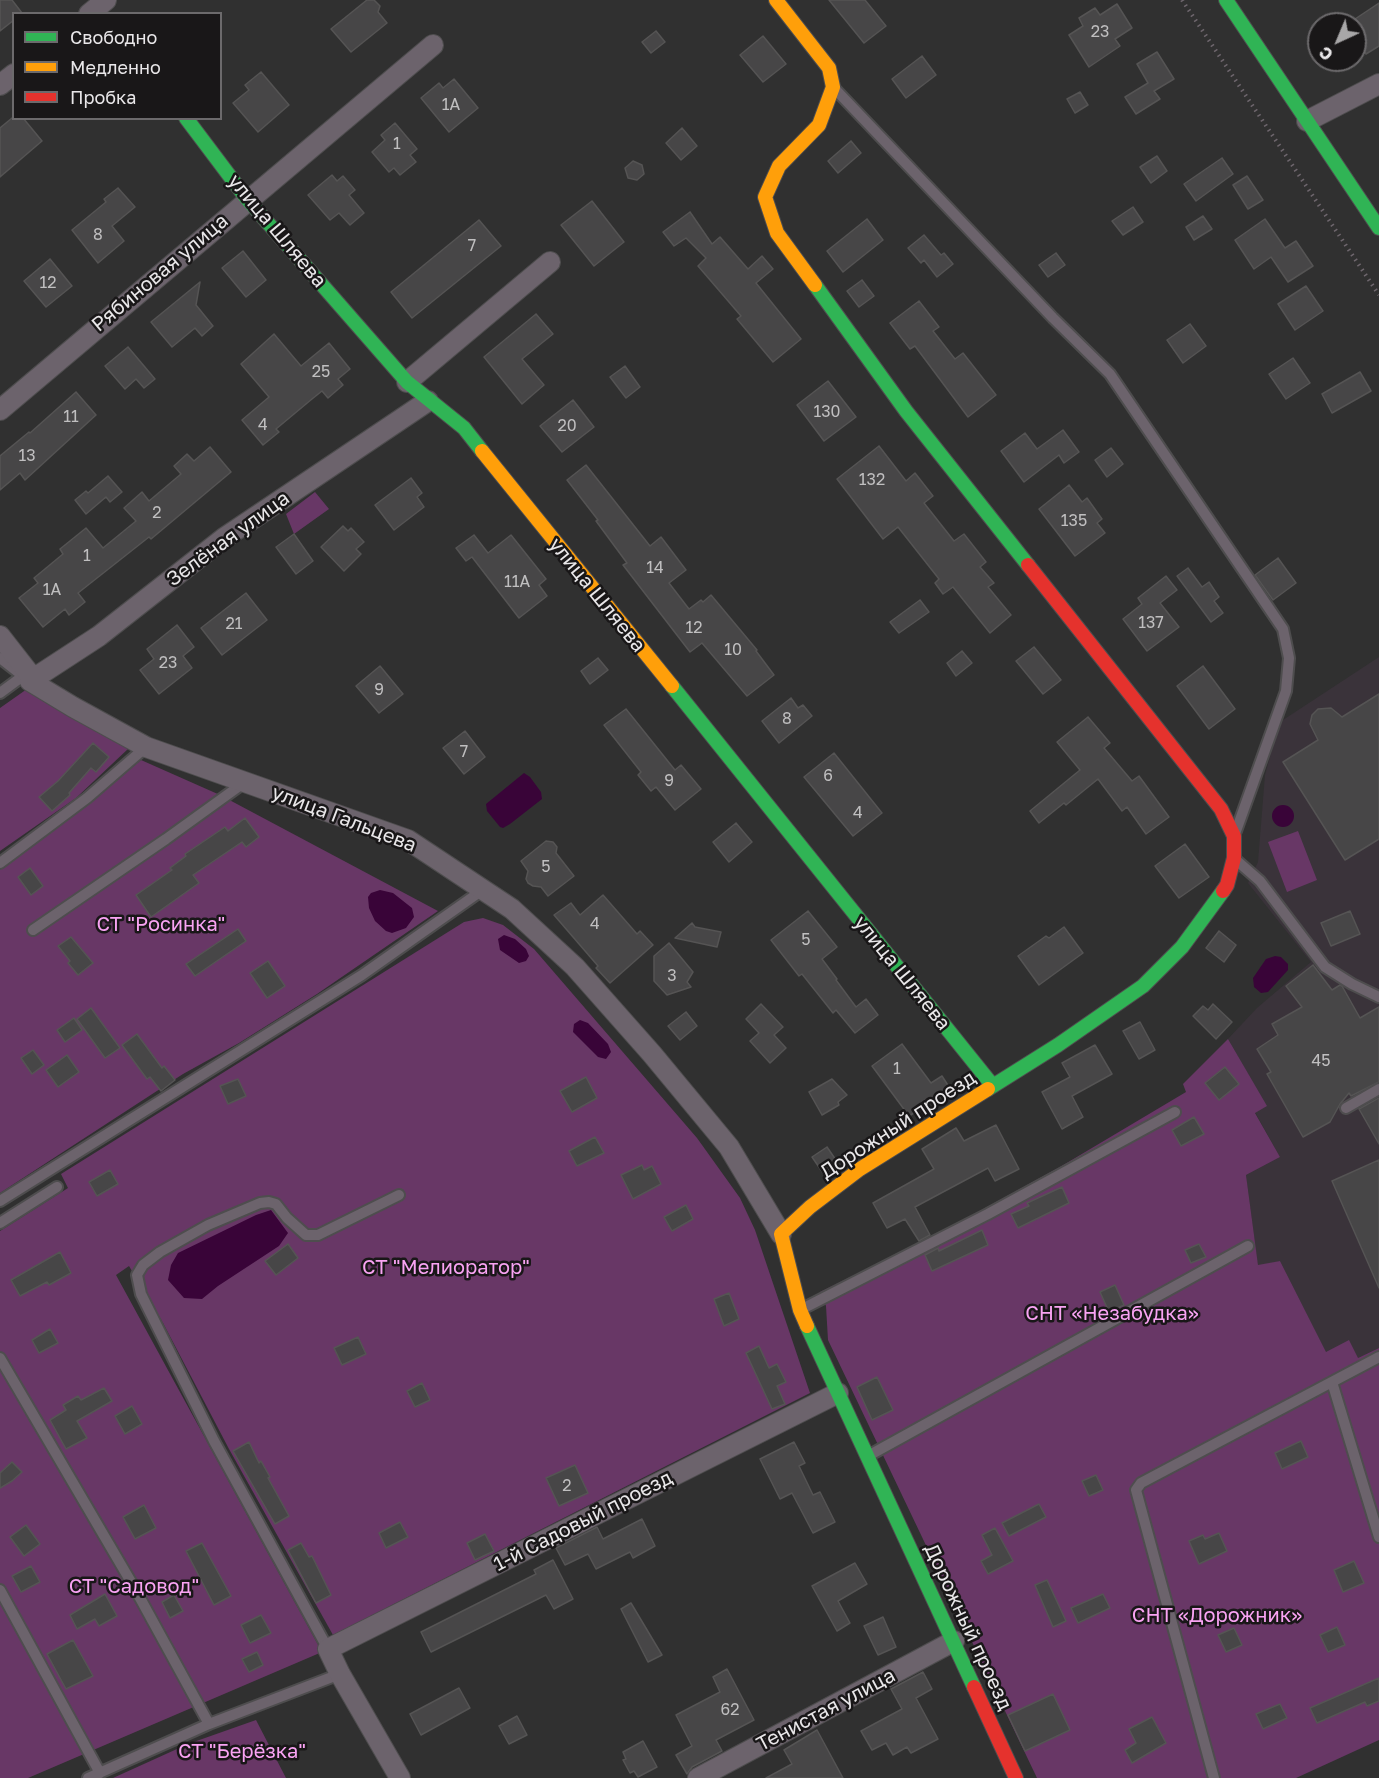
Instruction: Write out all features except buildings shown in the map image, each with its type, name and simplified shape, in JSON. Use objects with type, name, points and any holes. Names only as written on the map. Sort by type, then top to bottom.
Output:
[{"type":"street","points":[[776,0],[830,68],[833,87],[819,125],[779,166],[765,197],[777,233],[906,411],[1221,809],[1234,836]]},
{"type":"street","points":[[1226,0],[1379,228]]},
{"type":"street","name":"Рябиновая улица","points":[[0,410],[247,199],[433,45]]},
{"type":"street","points":[[0,85],[12,76]]},
{"type":"street","points":[[1307,121],[1379,84]]},
{"type":"street","name":"улица Шляева","points":[[188,120],[247,199],[407,382],[464,428],[993,1086]]},
{"type":"street","points":[[407,382],[550,262]]},
{"type":"street","name":"Зелёная улица","points":[[27,679],[99,636],[224,538],[428,400]]},
{"type":"street","name":"улица Гальцева","points":[[0,636],[32,677],[27,679]]},
{"type":"street","name":"улица Гальцева","points":[[27,679],[146,747],[408,840],[512,909],[575,967],[652,1054],[729,1147],[781,1234]]},
{"type":"street","name":"Дорожный проезд","points":[[1016,1778],[800,1310],[781,1234],[810,1207],[860,1169],[1058,1045],[1143,986],[1182,947],[1227,885],[1234,858],[1234,836]]},
{"type":"street","name":"1-й Садовый проезд","points":[[328,1649],[838,1393]]},
{"type":"street","name":"Тенистая улица","points":[[698,1778],[954,1641]]},
{"type":"street","points":[[328,1649],[400,1778]]},
{"type":"lane","points":[[833,87],[1110,374],[1283,629],[1289,658],[1286,691],[1234,836]]},
{"type":"lane","points":[[0,658],[27,679],[0,693]]},
{"type":"lane","points":[[0,863],[87,798],[146,747]]},
{"type":"lane","points":[[33,930],[245,782]]},
{"type":"lane","points":[[1234,858],[1260,881],[1326,967],[1352,984],[1379,997]]},
{"type":"lane","points":[[0,1201],[362,975],[484,889]]},
{"type":"lane","points":[[1346,1108],[1379,1089]]},
{"type":"lane","points":[[800,1310],[988,1214],[1175,1112]]},
{"type":"lane","points":[[0,1223],[57,1187]]},
{"type":"lane","points":[[328,1649],[214,1441],[141,1294],[137,1275],[143,1265],[160,1252],[208,1225],[260,1203],[276,1204],[306,1235],[318,1235],[399,1196]]},
{"type":"lane","points":[[868,1456],[1248,1246]]},
{"type":"lane","points":[[1214,1778],[1136,1490],[1141,1484],[1379,1357]]},
{"type":"lane","points":[[0,1358],[134,1587],[209,1724]]},
{"type":"lane","points":[[1332,1382],[1379,1537]]},
{"type":"lane","points":[[0,1590],[100,1773]]},
{"type":"lane","points":[[88,1778],[209,1724],[340,1674]]},
{"type":"path","points":[[1182,0],[1379,295]]},
{"type":"shaded area","points":[[1379,657],[1379,1348],[1358,1358],[1326,1353],[1280,1261],[1258,1266],[1246,1175],[1280,1157],[1255,1112],[1266,1106],[1228,1039],[1257,1008],[1311,962],[1248,883],[1258,862],[1265,775],[1274,742],[1283,720]]},
{"type":"shaded area","points":[[524,773],[530,777],[541,792],[542,799],[510,824],[503,828],[500,827],[487,811],[486,804]]},
{"type":"shaded area","points":[[1283,805],[1291,808],[1294,816],[1291,824],[1283,827],[1275,824],[1272,816],[1275,808]]},
{"type":"shaded area","points":[[380,890],[393,893],[412,908],[414,917],[406,928],[392,933],[386,931],[375,921],[369,908],[368,897],[371,893]]},
{"type":"shaded area","points":[[504,935],[515,939],[526,949],[529,956],[526,961],[519,963],[500,950],[498,939]]},
{"type":"shaded area","points":[[1281,957],[1288,964],[1288,970],[1268,992],[1261,993],[1254,987],[1253,978],[1266,959]]},
{"type":"shaded area","points":[[580,1020],[588,1023],[608,1044],[611,1052],[606,1059],[598,1057],[573,1032],[574,1024]]},
{"type":"shaded area","points":[[271,1210],[288,1233],[279,1246],[202,1299],[184,1298],[168,1280],[171,1265],[178,1253]]},
{"type":"green space","points":[[315,492],[329,509],[294,534],[286,514]]},
{"type":"green space","points":[[27,689],[129,748],[76,798],[0,851],[0,708]]},
{"type":"green space","name":"СТ \"Росинка\"","points":[[141,760],[220,795],[438,911],[317,994],[239,1043],[183,1074],[0,1193],[0,869]]},
{"type":"green space","points":[[1298,831],[1317,880],[1287,892],[1268,842]]},
{"type":"green space","name":"СТ \"Мелиоратор\"","points":[[483,918],[503,925],[534,949],[697,1138],[740,1198],[755,1230],[810,1393],[333,1635],[229,1449],[163,1323],[129,1266],[116,1275],[322,1652],[28,1778],[0,1778],[0,1231],[68,1188],[61,1174],[464,922]]},
{"type":"green space","points":[[1228,1039],[1267,1106],[1255,1113],[1280,1157],[1246,1175],[1258,1265],[1280,1261],[1326,1352],[1349,1340],[1358,1358],[1379,1348],[1379,1740],[1296,1778],[1037,1778],[828,1340],[826,1306],[820,1292],[936,1235],[1060,1167],[1186,1092],[1183,1084]]},
{"type":"green space","name":"СТ \"Берёзка\"","points":[[256,1720],[286,1778],[113,1778],[188,1744]]},
{"type":"traffic: fast","points":[[1226,0],[1379,228]]},
{"type":"traffic: fast","points":[[188,120],[247,199],[407,382],[464,428],[482,451]]},
{"type":"traffic: fast","points":[[815,285],[906,411],[1028,565]]},
{"type":"traffic: fast","points":[[672,686],[993,1086]]},
{"type":"traffic: fast","points":[[988,1089],[1058,1045],[1143,986],[1182,947],[1223,891]]},
{"type":"traffic: fast","points":[[807,1326],[974,1687]]},
{"type":"traffic: slow","points":[[776,0],[829,68],[833,87],[819,125],[779,166],[765,197],[777,233],[815,285]]},
{"type":"traffic: slow","points":[[482,451],[672,686]]},
{"type":"traffic: slow","points":[[807,1326],[800,1310],[781,1234],[810,1207],[860,1169],[988,1089]]},
{"type":"traffic: jam","points":[[1028,565],[1221,809],[1234,836],[1234,858],[1227,885],[1223,891]]},
{"type":"traffic: jam","points":[[974,1687],[1016,1778]]},
{"type":"park label","name":"СНТ «Незабудка»","points":[[1112,1314]]},
{"type":"park label","name":"СТ \"Садовод\"","points":[[134,1587]]},
{"type":"park label","name":"СНТ «Дорожник»","points":[[1217,1616]]}]
